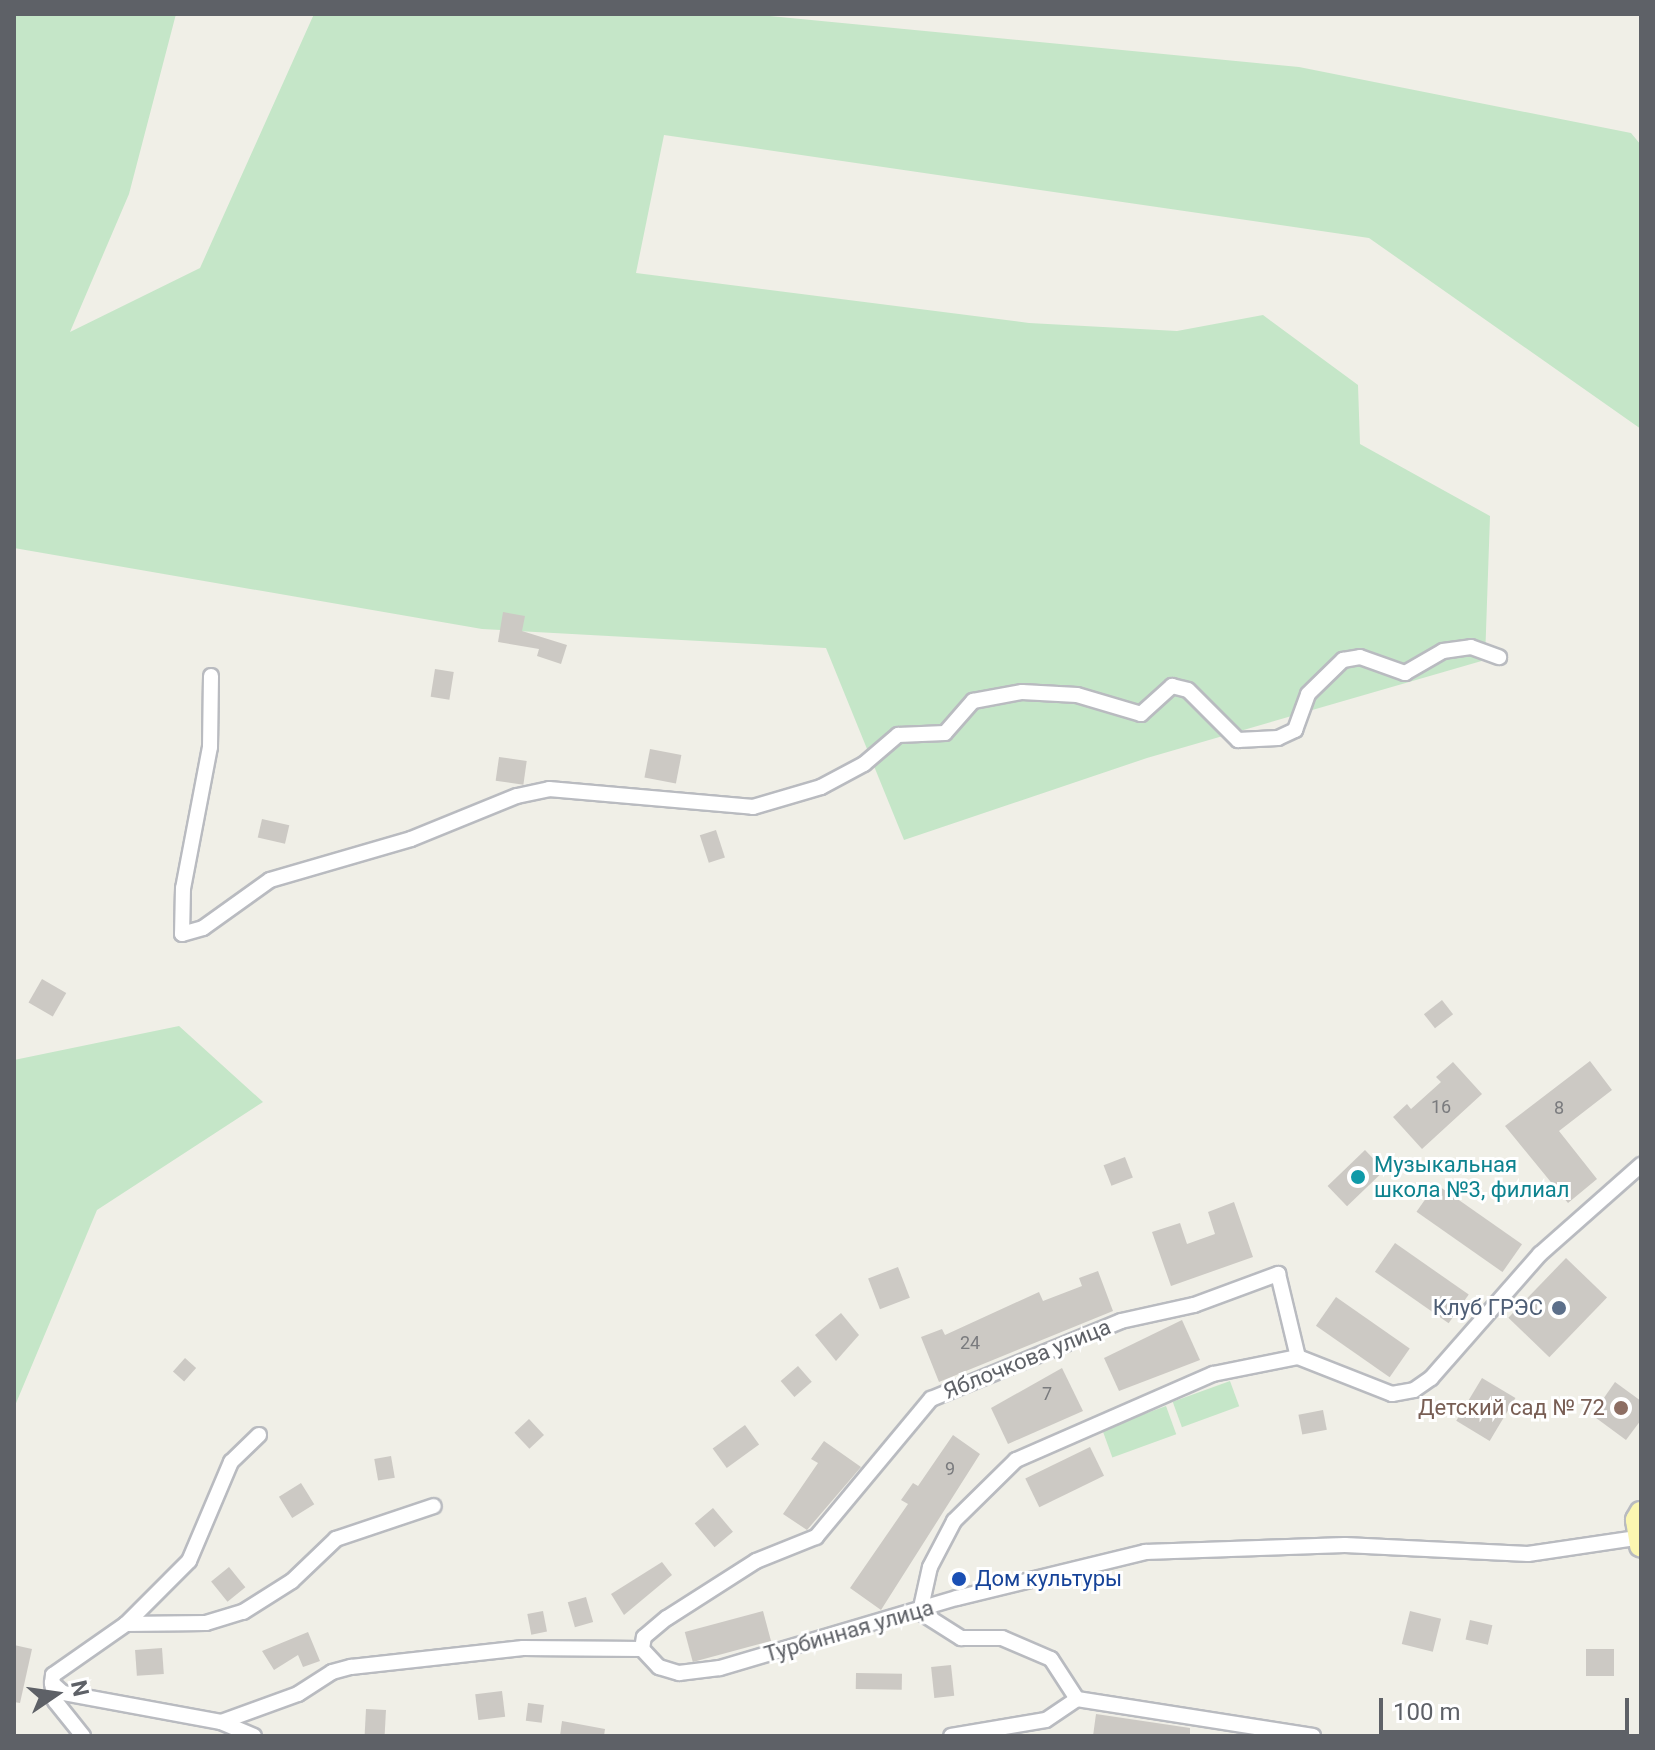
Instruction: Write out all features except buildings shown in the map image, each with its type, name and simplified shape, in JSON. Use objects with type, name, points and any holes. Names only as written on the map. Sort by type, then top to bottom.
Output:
[{"type":"main road","points":[[1639,1542],[1641,1513]]},
{"type":"street","points":[[211,676],[210,747],[183,888],[182,934],[203,928],[270,880],[411,839],[528,793],[549,789],[753,807],[821,787],[864,764],[898,735],[945,733],[973,701],[1022,692],[1077,695],[1141,714],[1172,686],[1188,690],[1238,740],[1278,738],[1295,730],[1308,694],[1343,660],[1360,657],[1405,673],[1443,651],[1471,647],[1499,657]]},
{"type":"street","points":[[1077,1699],[1051,1659],[1002,1638],[961,1638],[920,1612],[930,1567],[954,1521],[1016,1460],[1213,1374],[1298,1357],[1392,1394],[1414,1390],[1431,1378],[1540,1254],[1641,1165]]},
{"type":"street","name":"Яблочкова улица","points":[[642,1649],[644,1637],[667,1618],[756,1561],[816,1537],[931,1399],[1121,1321],[1194,1305],[1278,1274],[1298,1357]]},
{"type":"street","points":[[83,1736],[55,1701],[58,1688],[53,1675],[126,1624],[189,1561],[231,1462],[259,1435]]},
{"type":"street","points":[[126,1624],[206,1623],[243,1612],[292,1581],[336,1539],[434,1506]]},
{"type":"street","name":"Турбинная улица","points":[[642,1649],[659,1667],[679,1673],[720,1668],[920,1612],[957,1598],[1145,1552],[1345,1545],[1528,1554],[1639,1542]]},
{"type":"street","points":[[221,1722],[298,1694],[332,1672],[351,1667],[523,1648],[642,1649]]},
{"type":"street","points":[[58,1688],[221,1722],[254,1736]]},
{"type":"street","points":[[951,1736],[1046,1720],[1077,1699],[1313,1736]]},
{"type":"green space","points":[[14,14],[176,14],[129,194],[70,332],[200,268],[314,14],[749,14],[1299,67],[1631,133],[1641,145],[1641,429],[1369,238],[664,135],[636,273],[1029,323],[1177,331],[1263,315],[1358,385],[1360,444],[1490,516],[1485,660],[1147,758],[904,840],[826,648],[482,629],[14,548]]},
{"type":"green space","points":[[179,1026],[263,1102],[97,1210],[14,1408],[14,1060]]},
{"type":"green space","points":[[1230,1381],[1239,1406],[1182,1427],[1173,1402]]},
{"type":"green space","points":[[1166,1406],[1176,1434],[1112,1457],[1102,1429]]},
{"type":"place","name":"Музыкальная школа №3, филиал","points":[[1358,1177]]},
{"type":"place","name":"Клуб ГРЭС","points":[[1559,1308]]},
{"type":"place","name":"Детский сад № 72","points":[[1621,1408]]},
{"type":"place","name":"Дом культуры","points":[[959,1579]]}]
